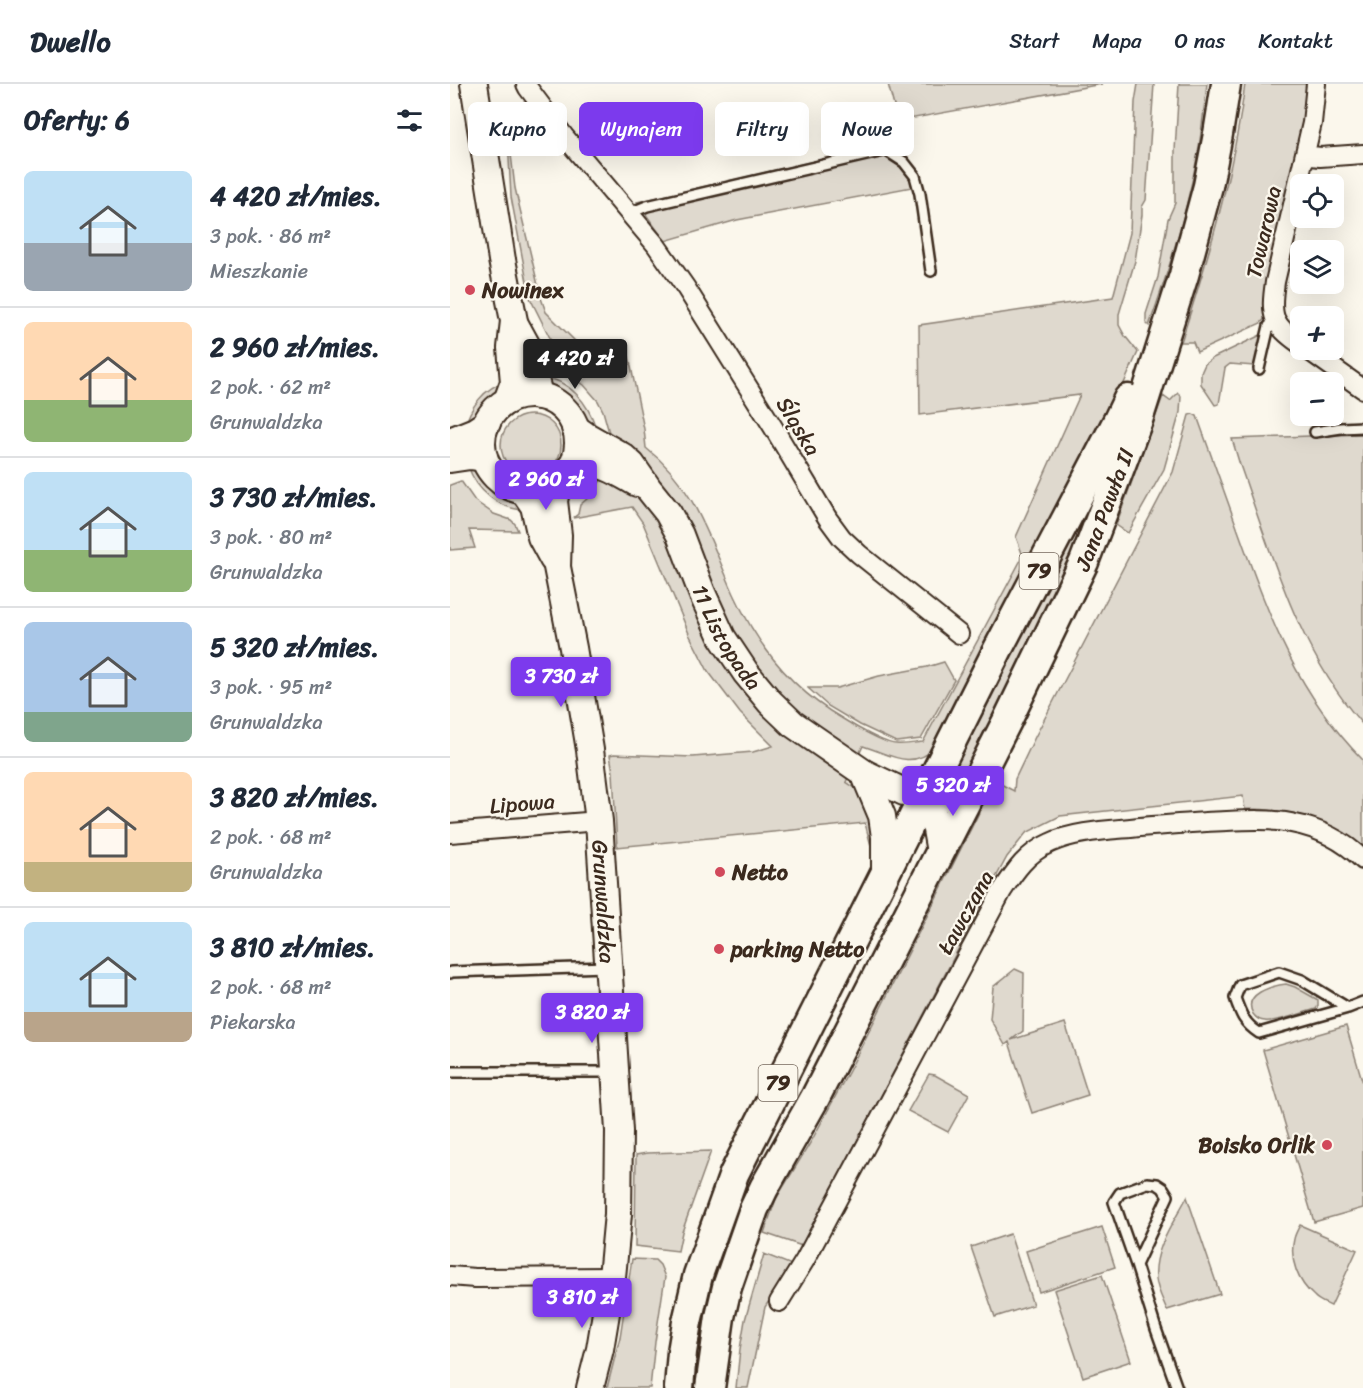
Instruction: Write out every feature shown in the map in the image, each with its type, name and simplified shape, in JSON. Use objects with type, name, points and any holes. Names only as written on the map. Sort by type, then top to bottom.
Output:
[{"type":"main road","name":"Jana Pawła II","points":[[974,783],[1012,711],[1084,562],[1138,420],[1184,275],[1205,197],[1226,84]]},
{"type":"main road","name":"Jana Pawła II","points":[[946,754],[998,649],[1117,422],[1132,388],[1167,326]]},
{"type":"main road","name":"79","points":[[679,1388],[687,1322],[698,1275],[734,1174],[946,754]]},
{"type":"main road","name":"79","points":[[710,1388],[720,1317],[727,1287],[754,1209],[816,1096],[974,783]]},
{"type":"street","points":[[474,84],[514,321],[528,348],[539,396]]},
{"type":"street","name":"Towarowa","points":[[1277,323],[1272,303],[1275,282],[1312,123],[1316,84]]},
{"type":"street","name":"Śląska","points":[[527,86],[564,136],[656,245],[686,288],[828,519],[842,538],[959,634]]},
{"type":"street","points":[[1305,154],[1320,156],[1363,154]]},
{"type":"street","points":[[507,401],[514,382],[511,348],[514,321]]},
{"type":"street","points":[[1277,323],[1290,337]]},
{"type":"street","points":[[1322,360],[1363,388]]},
{"type":"street","points":[[530,395],[539,396],[548,399],[567,413],[575,428],[578,448],[575,459],[564,475],[541,490],[513,488],[495,476],[484,458],[483,434],[492,414],[507,401],[530,395]]},
{"type":"street","points":[[450,441],[475,431],[487,423]]},
{"type":"street","name":"11 Listopada","points":[[575,428],[622,456],[632,465],[668,513],[680,535],[722,637],[746,673],[770,702],[794,724],[864,773],[904,792],[924,796]]},
{"type":"street","points":[[450,459],[470,456],[484,458]]},
{"type":"street","name":"11 Listopada","points":[[564,475],[589,463],[602,465],[648,488]]},
{"type":"street","name":"Grunwaldzka","points":[[564,475],[554,501],[558,535],[557,567],[572,638],[599,821],[619,1131],[620,1173],[612,1277],[600,1349],[590,1388]]},
{"type":"street","name":"Grunwaldzka","points":[[523,490],[534,506],[541,535],[557,567]]},
{"type":"street","name":"11 Listopada","points":[[893,772],[919,773],[934,765],[946,754]]},
{"type":"street","name":"11 Listopada","points":[[841,756],[867,762],[893,772],[918,786],[924,796]]},
{"type":"street","points":[[864,773],[882,816],[885,837],[885,872]]},
{"type":"street","points":[[924,796],[945,796],[974,783]]},
{"type":"street","points":[[924,796],[933,813],[940,852]]},
{"type":"street","name":"Ławczana","points":[[779,1302],[809,1254],[1002,891],[1027,857],[1063,838],[1097,832],[1255,819],[1290,823],[1325,834],[1347,846],[1363,860]]},
{"type":"street","name":"Lipowa","points":[[450,833],[599,821]]},
{"type":"street","points":[[450,1276],[475,1278],[612,1277]]},
{"type":"lane","points":[[630,213],[647,206],[864,156]]},
{"type":"lane","points":[[894,156],[904,162],[915,176],[920,194],[931,271]]},
{"type":"lane","points":[[1259,369],[1269,326],[1277,323]]},
{"type":"lane","points":[[1315,432],[1363,427]]},
{"type":"lane","points":[[450,962],[450,973],[608,967]]},
{"type":"lane","points":[[1348,1008],[1302,980],[1278,972],[1240,985],[1235,998],[1240,1014],[1248,1026],[1259,1033],[1348,1008],[1363,1002]]},
{"type":"lane","points":[[450,1072],[615,1072]]},
{"type":"lane","points":[[1136,1264],[1168,1196],[1157,1184],[1148,1183],[1120,1193],[1114,1202],[1177,1388]]},
{"type":"shaded area","points":[[888,84],[1102,84],[914,118],[914,102],[893,102]]},
{"type":"shaded area","points":[[1138,84],[1154,84],[1146,200],[1142,207],[1135,261],[1119,314],[1119,325],[1138,352],[1112,410],[935,748],[926,755],[909,760],[863,746],[846,782],[865,797],[876,841],[871,846],[865,823],[617,847],[610,755],[693,757],[753,752],[773,746],[740,713],[708,671],[690,636],[643,523],[632,507],[573,518],[578,514],[580,505],[601,480],[606,482],[609,478],[610,436],[598,401],[584,385],[559,366],[550,338],[530,298],[511,197],[509,156],[511,156],[515,188],[546,312],[594,360],[629,357],[646,448],[663,463],[689,497],[754,632],[778,666],[808,695],[870,734],[891,743],[906,744],[923,742],[1023,556],[1016,537],[1080,395],[920,415],[919,325],[1113,297],[1130,233],[1135,102]]},
{"type":"shaded area","points":[[1179,84],[1207,84],[1189,197],[1149,326],[1146,323],[1146,314],[1158,277],[1168,219],[1175,203]]},
{"type":"shaded area","points":[[1245,84],[1308,84],[1297,156],[1293,174],[1290,174],[1290,184],[1266,282],[1264,304],[1266,317],[1261,323],[1197,352],[1193,342],[1181,342],[1219,214]]},
{"type":"shaded area","points":[[837,156],[905,156],[912,187],[737,220],[665,241],[637,202]]},
{"type":"shaded area","points":[[1263,334],[1254,366],[1230,364],[1225,368],[1219,404],[1215,405],[1201,384],[1201,373],[1205,364]]},
{"type":"shaded area","points":[[542,377],[561,383],[576,394],[588,410],[596,428],[583,422],[569,402],[550,388]]},
{"type":"shaded area","points":[[506,381],[496,399],[464,429],[479,399],[491,388]]},
{"type":"shaded area","points":[[1178,393],[1181,396],[1180,412],[1164,469],[1128,533],[1116,525],[1163,396],[1170,401]]},
{"type":"shaded area","points":[[525,415],[537,415],[548,420],[556,428],[561,445],[559,457],[548,470],[537,475],[525,475],[514,470],[506,462],[501,451],[501,439],[506,428],[514,420]]},
{"type":"shaded area","points":[[1189,415],[1197,416],[1262,595],[1288,654],[1320,708],[1363,760],[1363,848],[1340,831],[1303,816],[1280,811],[1245,809],[1243,796],[1060,816],[1026,833],[1007,857],[802,1246],[764,1233],[776,1199],[812,1140],[849,1071],[995,781],[1014,791],[1015,779],[1035,737],[1173,472]]},
{"type":"shaded area","points":[[1363,434],[1363,725],[1340,696],[1304,634],[1276,568],[1232,439]]},
{"type":"shaded area","points":[[468,466],[479,472],[496,489],[515,499],[525,510],[506,506],[490,497],[477,483]]},
{"type":"shaded area","points":[[461,481],[475,501],[494,514],[511,520],[518,531],[469,530],[475,548],[450,550],[450,485]]},
{"type":"shaded area","points":[[1096,489],[1080,546],[967,770],[953,784],[944,782]]},
{"type":"shaded area","points":[[944,662],[954,680],[921,739],[896,742],[860,725],[828,706],[808,688],[837,688]]},
{"type":"shaded area","points":[[1015,969],[1024,973],[1023,1031],[1011,1040],[1065,1023],[1088,1095],[1032,1113],[1009,1042],[1005,1045],[990,1019],[993,987]]},
{"type":"shaded area","points":[[1286,984],[1318,1000],[1316,1009],[1270,1021],[1255,1017],[1251,1001],[1255,996],[1266,989]]},
{"type":"shaded area","name":"Boisko Orlik","points":[[1346,1026],[1363,1083],[1363,1208],[1314,1222],[1263,1050]]},
{"type":"shaded area","points":[[929,1074],[969,1094],[948,1132],[908,1111]]},
{"type":"shaded area","points":[[711,1151],[682,1232],[678,1251],[635,1246],[636,1155]]},
{"type":"shaded area","points":[[1187,1197],[1220,1294],[1167,1310],[1159,1291],[1156,1268],[1161,1246]]},
{"type":"shaded area","points":[[1300,1225],[1357,1250],[1331,1306],[1317,1299],[1308,1290],[1296,1270],[1293,1247],[1294,1237]]},
{"type":"shaded area","points":[[1102,1227],[1115,1267],[1039,1292],[1026,1251]]},
{"type":"shaded area","points":[[1010,1234],[1033,1305],[995,1317],[971,1247]]},
{"type":"shaded area","points":[[764,1254],[792,1265],[765,1307],[748,1388],[736,1388],[745,1320]]},
{"type":"shaded area","points":[[632,1259],[655,1260],[665,1277],[650,1388],[607,1388],[620,1337]]},
{"type":"shaded area","points":[[1102,1275],[1131,1361],[1083,1377],[1054,1290]]},
{"type":"place","name":"Nowinex","points":[[470,290]]},
{"type":"place","name":"Netto","points":[[720,872]]},
{"type":"place","name":"parking Netto","points":[[719,949]]},
{"type":"place","name":"Boisko Orlik","points":[[1327,1145]]}]
